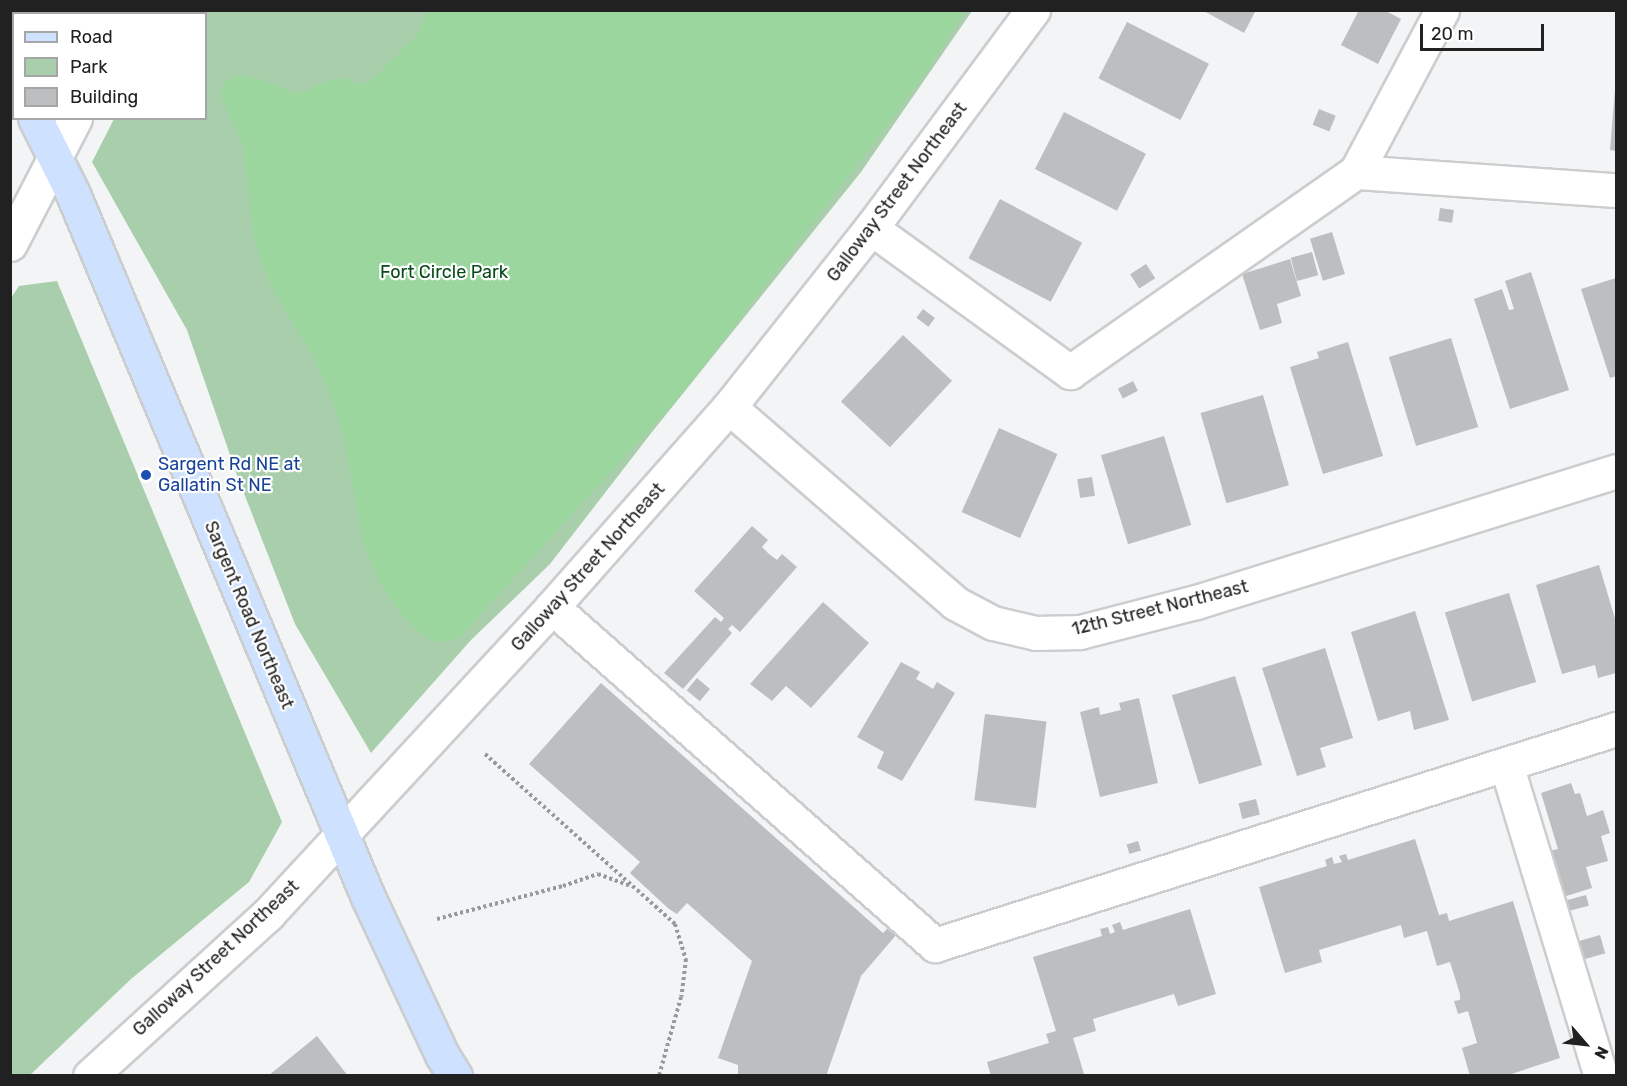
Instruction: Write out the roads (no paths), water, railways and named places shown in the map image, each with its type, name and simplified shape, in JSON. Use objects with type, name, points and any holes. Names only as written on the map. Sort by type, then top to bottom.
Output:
[{"type":"main road","name":"Sargent Road Northeast","points":[[35,120],[55,157],[381,925],[454,1076]]},
{"type":"street","name":"Galloway Street Northeast","points":[[90,1076],[268,914],[552,607],[729,407],[872,228],[1032,10]]},
{"type":"street","points":[[872,228],[1070,372],[1356,172],[1442,10]]},
{"type":"street","points":[[10,244],[74,120]]},
{"type":"street","points":[[1356,172],[1617,190]]},
{"type":"street","name":"12th Street Northeast","points":[[729,407],[955,603],[993,623],[1036,633],[1080,632],[1196,602],[1617,471]]},
{"type":"street","points":[[552,607],[935,945],[1617,729]]},
{"type":"street","points":[[1506,764],[1601,1076]]},
{"type":"place","name":"Sargent Rd NE at Gallatin St NE","points":[[146,475]]},
{"type":"park label","name":"Fort Circle Park","points":[[444,272]]}]
